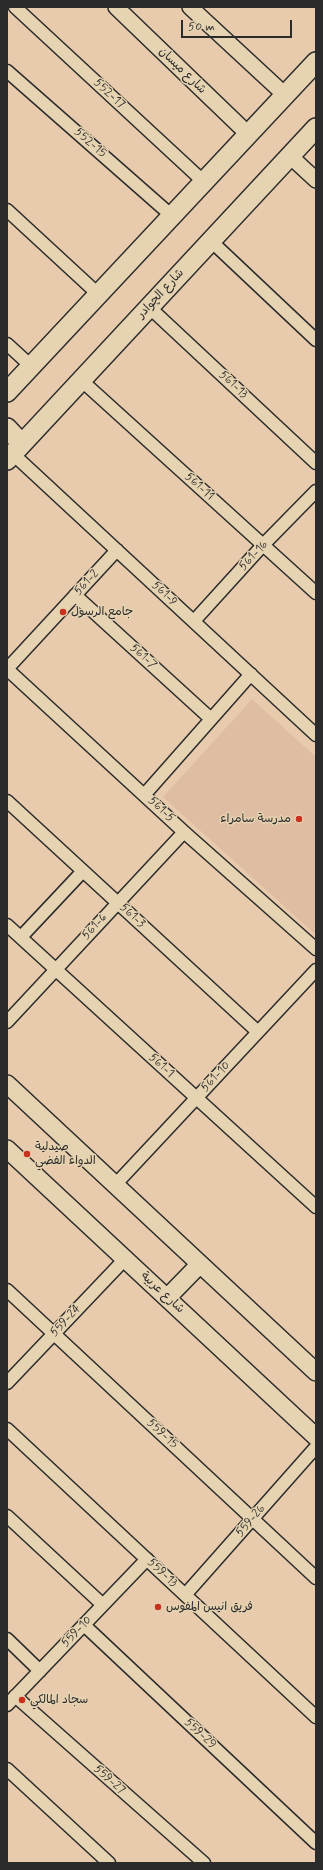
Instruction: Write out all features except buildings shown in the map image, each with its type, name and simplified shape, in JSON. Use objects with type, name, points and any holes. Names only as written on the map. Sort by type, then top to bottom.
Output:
[{"type":"main road","points":[[7,392],[316,62]]},
{"type":"main road","name":"شارع الچوادر","points":[[14,453],[316,128]]},
{"type":"main road","points":[[7,428],[14,453]]},
{"type":"main road","points":[[7,1084],[316,1371]]},
{"type":"main road","name":"شارع عربية","points":[[7,1149],[316,1437]]},
{"type":"main road","points":[[168,1298],[200,1264]]},
{"type":"street","name":"552-17","points":[[15,7],[204,182]]},
{"type":"street","name":"شارع ميسان","points":[[116,7],[248,134]]},
{"type":"street","points":[[190,7],[285,95]]},
{"type":"street","name":"552-15","points":[[7,71],[172,216]]},
{"type":"street","points":[[290,156],[316,180]]},
{"type":"street","points":[[7,210],[98,294]]},
{"type":"street","points":[[211,241],[316,340]]},
{"type":"street","name":"561-13","points":[[149,307],[316,463]]},
{"type":"street","points":[[7,344],[31,366]]},
{"type":"street","name":"561-11","points":[[82,380],[316,593]]},
{"type":"street","name":"561-9","points":[[14,453],[316,735]]},
{"type":"street","name":"561-16","points":[[194,621],[263,545],[316,492]]},
{"type":"street","name":"561-2","points":[[7,669],[117,550]]},
{"type":"street","name":"561-7","points":[[75,595],[211,720]]},
{"type":"street","name":"561-5","points":[[7,669],[145,794],[184,832],[316,948]]},
{"type":"street","points":[[145,794],[251,674]]},
{"type":"street","name":"561-3","points":[[7,801],[258,1032]]},
{"type":"street","name":"561-6","points":[[7,1022],[184,832]]},
{"type":"street","points":[[20,937],[83,870]]},
{"type":"street","name":"561-1","points":[[7,924],[316,1206]]},
{"type":"street","name":"561-10","points":[[115,1185],[316,970]]},
{"type":"street","name":"559-24","points":[[7,1383],[125,1259]]},
{"type":"street","name":"559-15","points":[[7,1290],[316,1578]]},
{"type":"street","name":"559-13","points":[[7,1429],[316,1717]]},
{"type":"street","name":"559-26","points":[[185,1595],[316,1447]]},
{"type":"street","points":[[7,1516],[103,1605]]},
{"type":"street","name":"559-10","points":[[11,1701],[147,1559]]},
{"type":"street","name":"559-29","points":[[84,1625],[316,1843]]},
{"type":"street","points":[[7,1639],[40,1671]]},
{"type":"street","name":"559-27","points":[[11,1701],[204,1863]]},
{"type":"street","points":[[7,1769],[109,1863]]},
{"type":"shaded area","points":[[252,699],[316,757],[316,935],[163,797]]},
{"type":"place","name":"جامع الرسول","points":[[63,612]]},
{"type":"place","name":"مدرسة سامراء","points":[[299,819]]},
{"type":"place","name":"صيدلية الدواء الفضي","points":[[27,1154]]},
{"type":"place","name":"فريق انيس المفوس","points":[[158,1607]]},
{"type":"place","name":"سجاد المالكي","points":[[22,1700]]}]
